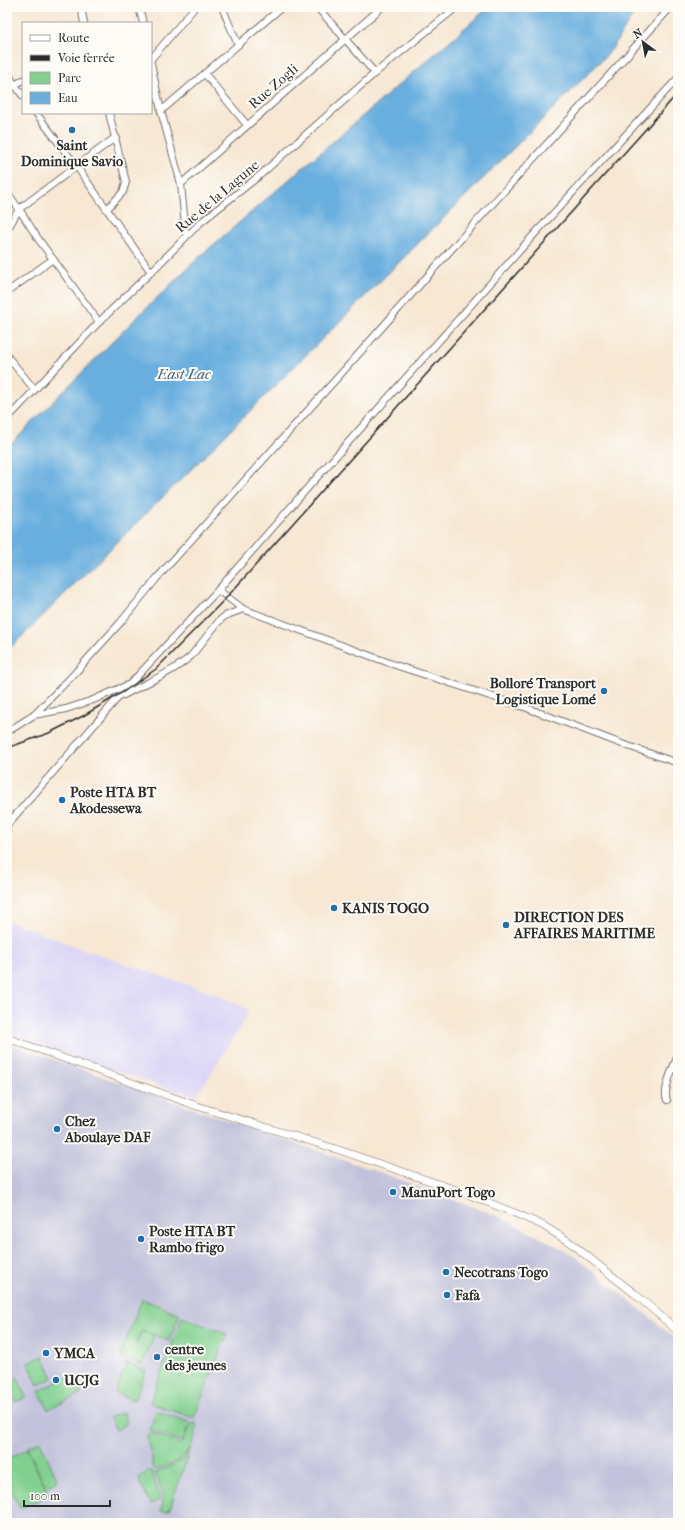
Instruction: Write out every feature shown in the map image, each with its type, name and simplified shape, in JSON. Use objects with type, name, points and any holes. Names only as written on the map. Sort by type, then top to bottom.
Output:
[{"type":"main road","points":[[7,1038],[197,1106],[336,1149],[465,1193],[517,1214],[568,1241],[635,1294],[678,1331]]},
{"type":"street","points":[[81,7],[84,22]]},
{"type":"street","points":[[139,7],[143,22]]},
{"type":"street","points":[[152,58],[195,7]]},
{"type":"street","points":[[222,7],[238,45]]},
{"type":"street","points":[[161,111],[282,7]]},
{"type":"street","name":"Rue Zogli","points":[[181,184],[382,7]]},
{"type":"street","name":"Rue de la Lagune","points":[[7,419],[99,322],[201,222],[259,176],[375,72],[456,7]]},
{"type":"street","points":[[7,732],[34,715],[74,674],[120,623],[157,578],[337,379],[448,253],[672,7]]},
{"type":"street","points":[[321,8],[345,39],[375,72]]},
{"type":"street","points":[[152,68],[161,111],[181,184],[186,236]]},
{"type":"street","points":[[7,72],[22,95]]},
{"type":"street","points":[[205,74],[247,125]]},
{"type":"street","points":[[7,825],[130,684],[218,590],[310,484],[530,239],[678,78]]},
{"type":"street","points":[[7,90],[14,84],[22,80]]},
{"type":"street","points":[[37,114],[77,167],[151,272]]},
{"type":"street","points":[[107,209],[123,192],[126,182],[109,114]]},
{"type":"street","points":[[7,227],[10,225],[19,209],[116,137]]},
{"type":"street","points":[[7,192],[39,240],[99,322]]},
{"type":"street","points":[[7,292],[53,259]]},
{"type":"street","points":[[7,358],[34,389]]},
{"type":"street","points":[[218,590],[243,609],[394,665],[527,708],[622,744],[678,763]]},
{"type":"street","points":[[120,697],[163,675],[182,663],[191,656],[220,620],[243,609]]},
{"type":"street","points":[[34,715],[66,709],[93,700],[130,684]]},
{"type":"street","points":[[667,1100],[665,1096],[667,1085],[678,1055]]},
{"type":"street","points":[[7,1519],[9,1523]]},
{"type":"shaded area","points":[[7,920],[77,947],[220,996],[249,1010],[241,1026],[197,1095],[174,1091],[7,1033]]},
{"type":"shaded area","points":[[7,1043],[385,1174],[498,1216],[570,1253],[678,1341],[678,1523],[12,1523],[7,1512]]},
{"type":"green space","points":[[142,1299],[180,1314],[169,1341],[142,1330],[136,1344],[142,1331],[154,1337],[142,1365],[120,1356]]},
{"type":"green space","points":[[182,1317],[227,1334],[194,1418],[150,1403]]},
{"type":"green space","points":[[43,1356],[53,1378],[38,1385],[28,1363]]},
{"type":"green space","points":[[127,1363],[146,1371],[134,1400],[115,1392]]},
{"type":"green space","points":[[73,1374],[82,1393],[48,1410],[39,1391]]},
{"type":"green space","points":[[18,1378],[26,1397],[16,1402],[7,1383]]},
{"type":"green space","points":[[156,1411],[189,1422],[183,1441],[191,1424],[196,1423],[197,1429],[169,1511],[169,1508],[167,1512],[161,1511],[164,1496],[155,1473],[174,1465],[185,1458],[189,1448],[182,1457],[175,1462],[156,1470],[152,1467],[152,1457],[147,1441],[148,1435],[151,1433],[181,1444],[183,1442],[150,1430]]},
{"type":"green space","points":[[123,1413],[126,1416],[124,1418],[126,1420],[125,1424],[116,1430],[109,1417]]},
{"type":"green space","points":[[40,1441],[58,1481],[46,1487],[27,1447]]},
{"type":"green space","points":[[27,1449],[49,1495],[20,1509],[7,1481],[7,1459]]},
{"type":"green space","points":[[151,1470],[160,1500],[151,1504],[140,1483],[139,1477]]},
{"type":"water","name":"East Lac","points":[[489,7],[638,7],[606,56],[7,651],[7,448],[198,258]]},
{"type":"railway","points":[[7,748],[49,733],[83,716],[126,690],[156,669],[227,597],[678,93]]},
{"type":"place","name":"Saint Dominique Savio","points":[[72,130]]},
{"type":"place","name":"Bolloré Transport Logistique Lomé","points":[[604,691]]},
{"type":"place","name":"Poste HTA BT Akodessewa","points":[[62,800]]},
{"type":"place","name":"KANIS TOGO","points":[[334,908]]},
{"type":"place","name":"DIRECTION DES AFFAIRES MARITIME","points":[[506,925]]},
{"type":"place","name":"Chez Aboulaye DAF","points":[[57,1129]]},
{"type":"place","name":"ManuPort Togo","points":[[393,1192]]},
{"type":"place","name":"Poste HTA BT Rambo frigo","points":[[141,1239]]},
{"type":"place","name":"Necotrans Togo","points":[[446,1272]]},
{"type":"place","name":"Fafa","points":[[447,1295]]},
{"type":"place","name":"YMCA","points":[[46,1353]]},
{"type":"place","name":"centre des jeunes","points":[[157,1357]]},
{"type":"place","name":"UCJG","points":[[56,1380]]}]
